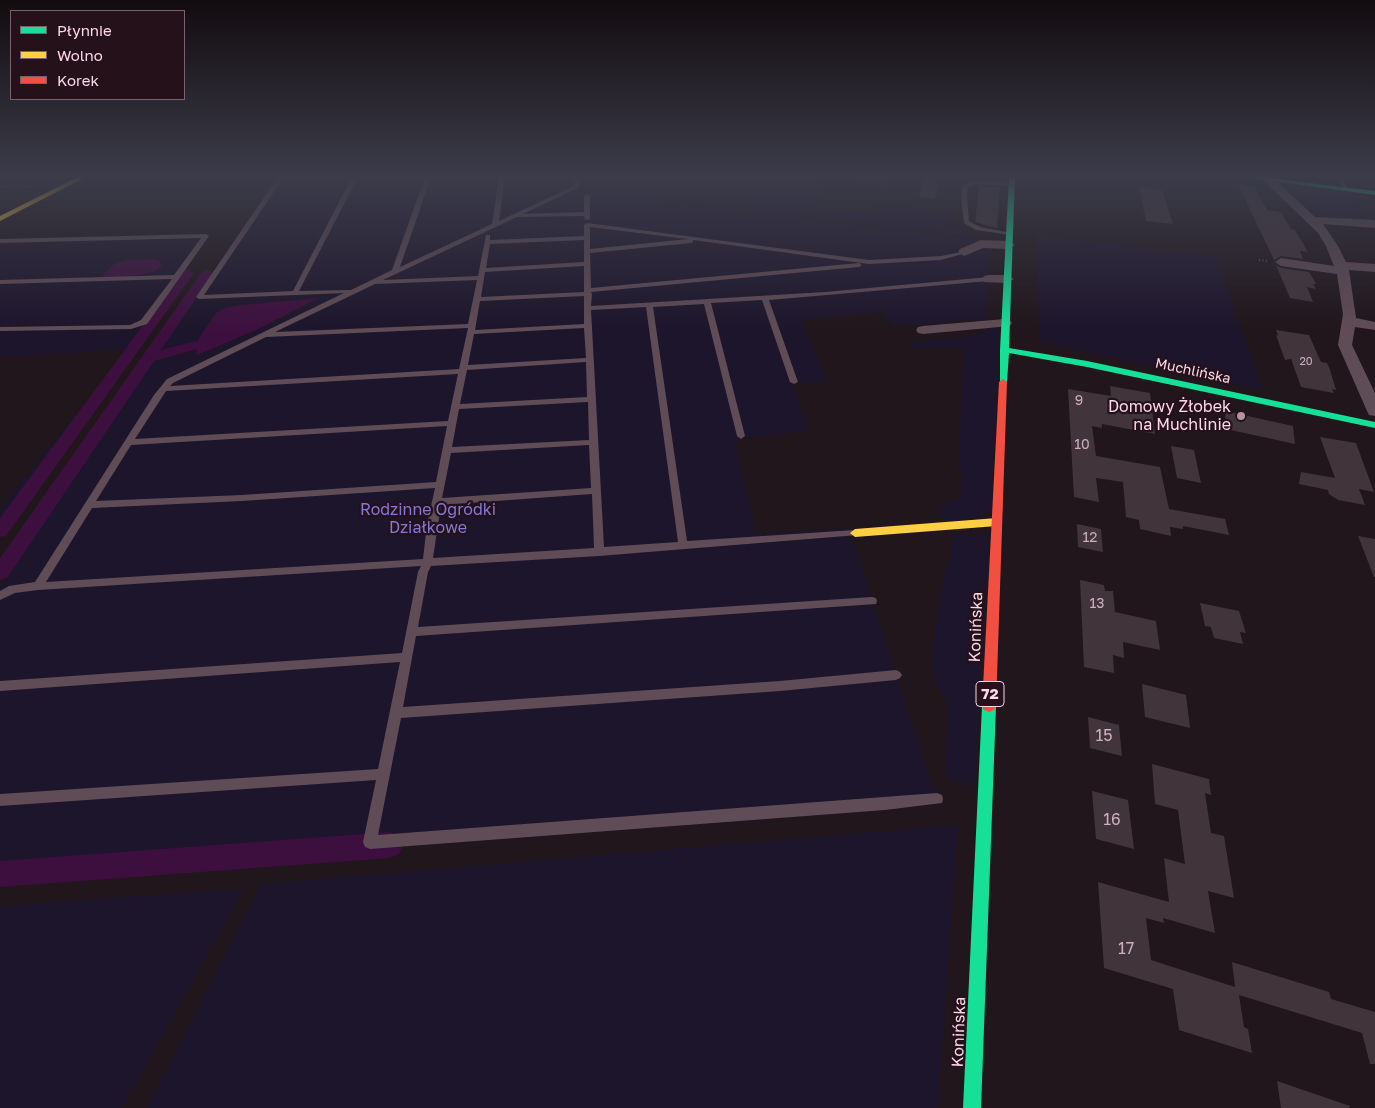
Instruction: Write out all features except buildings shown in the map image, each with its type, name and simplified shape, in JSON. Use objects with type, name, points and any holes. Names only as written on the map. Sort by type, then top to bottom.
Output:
[{"type":"main road","name":"Konińska","points":[[972,1108],[1009,229]]},
{"type":"main road","name":"Muchlińska","points":[[1004,350],[1087,364],[1375,425]]},
{"type":"main road","points":[[855,533],[997,522]]},
{"type":"street","points":[[1321,229],[1342,268],[1350,314],[1345,345],[1375,411]]},
{"type":"street","points":[[964,252],[981,244],[1009,239]]},
{"type":"street","points":[[1281,262],[1342,268],[1375,268]]},
{"type":"street","points":[[989,279],[1007,279]]},
{"type":"street","points":[[1348,321],[1375,326]]},
{"type":"street","points":[[923,330],[1005,323]]},
{"type":"lane","points":[[245,229],[199,297],[354,291]]},
{"type":"lane","points":[[295,294],[328,229]]},
{"type":"lane","points":[[395,271],[410,229]]},
{"type":"lane","points":[[38,586],[163,389],[176,377],[486,229]]},
{"type":"lane","points":[[491,229],[440,485],[428,562],[423,572],[397,713],[370,842],[885,804],[937,798]]},
{"type":"lane","points":[[587,229],[588,326],[599,552]]},
{"type":"lane","points":[[610,229],[880,263]]},
{"type":"lane","points":[[977,229],[1009,239]]},
{"type":"lane","points":[[0,241],[206,236],[144,322],[131,327],[0,329]]},
{"type":"lane","points":[[487,242],[587,238]]},
{"type":"lane","points":[[587,251],[706,240]]},
{"type":"lane","points":[[477,299],[588,292],[947,257],[964,252]]},
{"type":"lane","points":[[482,270],[588,264]]},
{"type":"lane","points":[[0,282],[176,277]]},
{"type":"lane","points":[[372,282],[480,278]]},
{"type":"lane","points":[[589,308],[765,298],[989,279]]},
{"type":"lane","points":[[765,298],[794,382]]},
{"type":"lane","points":[[707,302],[741,436]]},
{"type":"lane","points":[[649,305],[683,545]]},
{"type":"lane","points":[[262,335],[588,326]]},
{"type":"lane","points":[[163,389],[590,360]]},
{"type":"lane","points":[[456,407],[592,399]]},
{"type":"lane","points":[[129,442],[452,423]]},
{"type":"lane","points":[[447,450],[594,442]]},
{"type":"lane","points":[[90,505],[242,498],[440,485]]},
{"type":"lane","points":[[437,502],[596,491]]},
{"type":"lane","points":[[0,596],[13,589],[38,586],[599,552],[855,533]]},
{"type":"lane","points":[[411,632],[872,601]]},
{"type":"lane","points":[[0,686],[407,657]]},
{"type":"lane","points":[[397,713],[770,687],[896,675]]},
{"type":"lane","points":[[0,800],[384,774]]},
{"type":"green space","name":"Rodzinne Ogródki Działkowe","points":[[242,229],[886,229],[991,242],[987,318],[892,327],[883,312],[801,320],[827,381],[793,384],[809,431],[734,439],[756,534],[849,528],[938,804],[0,865],[0,587],[140,380],[158,349]]},
{"type":"green space","points":[[908,229],[966,229],[966,236]]},
{"type":"green space","points":[[210,235],[127,349],[0,357],[0,240]]},
{"type":"green space","points":[[1037,235],[1216,257],[1263,391],[1041,342],[1039,337]]},
{"type":"green space","points":[[985,329],[999,329],[991,508],[981,517],[945,522],[938,506],[960,498],[962,473],[958,466],[964,348],[913,348],[907,342],[975,336]]},
{"type":"green space","points":[[94,411],[0,540],[0,508],[71,420]]},
{"type":"green space","points":[[989,534],[974,786],[945,776],[948,702],[935,682],[931,662],[944,572],[950,563],[953,535]]},
{"type":"green space","points":[[958,825],[938,1108],[147,1108],[261,884]]},
{"type":"green space","points":[[244,889],[122,1108],[0,1108],[0,906]]},
{"type":"shaded area","points":[[127,260],[159,260],[162,265],[156,271],[109,279],[104,278],[103,275],[114,264]]},
{"type":"shaded area","points":[[319,298],[254,331],[197,355],[196,345],[201,335],[216,313],[225,308]]},
{"type":"waterway","points":[[0,531],[188,273]]},
{"type":"waterway","points":[[148,358],[207,273]]},
{"type":"waterway","points":[[148,358],[196,345]]},
{"type":"waterway","points":[[0,573],[148,358]]},
{"type":"waterway","points":[[0,874],[390,845]]},
{"type":"traffic: fast","points":[[1003,382],[1010,229]]},
{"type":"traffic: fast","points":[[1004,350],[1087,364],[1375,425]]},
{"type":"traffic: fast","points":[[972,1108],[989,706]]},
{"type":"traffic: slow","points":[[855,533],[997,522]]},
{"type":"traffic: jam","points":[[989,706],[1003,382]]},
{"type":"place","name":"Domowy Żłobek na Muchlinie","points":[[1241,416]]}]
